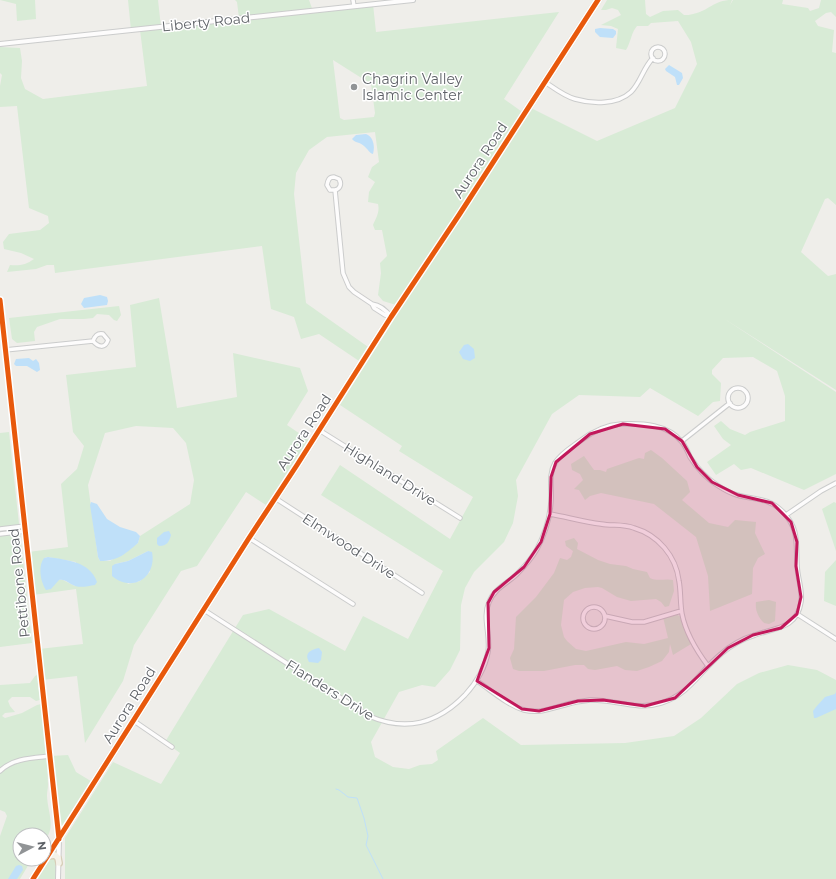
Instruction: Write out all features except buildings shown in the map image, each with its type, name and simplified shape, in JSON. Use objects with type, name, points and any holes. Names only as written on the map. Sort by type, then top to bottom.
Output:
[{"type":"main road","name":"Aurora Road","points":[[52,850],[249,538],[598,0]]},
{"type":"main road","points":[[52,855],[55,855],[58,858],[59,863]]},
{"type":"main road","name":"Aurora Road","points":[[34,879],[41,867]]},
{"type":"street","points":[[354,0],[354,6]]},
{"type":"street","name":"Liberty Road","points":[[0,44],[413,0]]},
{"type":"street","points":[[545,82],[575,99],[594,102],[610,102],[625,96],[630,92],[642,76],[652,58]]},
{"type":"street","points":[[334,190],[343,273],[349,287],[372,304],[374,308],[391,317]]},
{"type":"street","name":"Pettibone Road","points":[[0,300],[60,839],[58,879]]},
{"type":"street","points":[[6,350],[93,341]]},
{"type":"street","points":[[739,388],[745,391],[747,394],[747,400],[744,405],[738,407],[730,404],[728,397],[730,391],[739,388]]},
{"type":"street","points":[[682,441],[730,404]]},
{"type":"street","name":"Flanders Drive","points":[[204,610],[369,716],[397,724],[422,722],[436,718],[454,706],[477,681],[485,664],[489,648],[489,634],[486,615],[488,603],[494,592],[518,573],[533,554],[544,534],[550,514],[551,477],[554,466],[563,454],[593,432],[616,424],[651,425],[666,429],[682,441],[697,467],[712,482],[738,495],[768,501],[779,508],[786,515],[793,525],[797,542],[796,566],[801,604],[797,614]]},
{"type":"street","name":"Highland Drive","points":[[319,430],[460,518]]},
{"type":"street","points":[[786,515],[821,491],[836,483]]},
{"type":"street","name":"Elmwood Drive","points":[[275,498],[422,593]]},
{"type":"street","points":[[550,514],[602,524],[631,527],[653,537],[669,553],[676,566],[679,580],[681,611],[685,624],[693,644],[708,666]]},
{"type":"street","points":[[0,529],[25,529]]},
{"type":"street","points":[[0,534],[25,529]]},
{"type":"street","points":[[249,538],[353,604]]},
{"type":"street","points":[[605,616],[604,623],[596,629],[586,626],[583,620],[584,612],[592,606],[600,608],[605,616],[632,622],[644,622],[681,611]]},
{"type":"street","points":[[477,681],[513,705],[527,710],[548,710],[571,703],[594,700],[645,706],[664,702],[686,691],[708,666],[733,645],[753,635],[781,628],[791,621],[797,614],[836,639]]},
{"type":"street","points":[[134,721],[172,747]]},
{"type":"street","points":[[0,771],[18,760],[50,756]]},
{"type":"highlighted area","points":[[623,424],[665,429],[682,441],[697,467],[712,482],[738,495],[772,503],[791,522],[797,542],[796,566],[801,597],[797,614],[781,628],[753,635],[728,648],[675,698],[645,706],[603,700],[578,701],[539,711],[522,709],[477,681],[489,648],[488,603],[494,592],[524,567],[541,542],[550,514],[551,477],[556,462],[590,434]]},
{"type":"green space","points":[[0,0],[35,0],[36,19],[17,21],[16,4]]},
{"type":"green space","points":[[128,0],[158,0],[161,27],[239,18],[237,2],[235,0],[309,0],[313,11],[373,4],[376,32],[559,12],[504,99],[525,114],[529,107],[597,141],[675,108],[697,64],[691,42],[678,21],[651,23],[648,26],[637,26],[626,50],[616,48],[618,29],[611,26],[601,25],[621,15],[618,10],[612,8],[601,10],[607,0],[645,0],[646,14],[650,17],[663,11],[678,10],[684,15],[691,15],[726,0],[732,0],[730,5],[733,0],[783,0],[782,4],[808,8],[810,11],[819,8],[821,0],[836,0],[836,17],[831,12],[826,13],[815,21],[818,26],[834,30],[832,52],[836,53],[836,205],[828,198],[825,199],[801,252],[828,276],[836,274],[836,390],[723,318],[836,392],[836,474],[804,490],[751,468],[741,470],[734,464],[716,475],[707,462],[731,445],[723,439],[714,426],[721,421],[730,429],[745,435],[785,421],[785,396],[777,371],[753,357],[723,358],[712,370],[712,374],[721,383],[720,401],[713,402],[698,416],[650,388],[640,397],[579,395],[552,414],[516,480],[518,496],[513,523],[504,542],[474,572],[465,588],[461,605],[460,650],[450,670],[435,687],[422,685],[399,692],[371,742],[375,757],[393,767],[409,769],[420,765],[432,764],[438,760],[436,751],[483,718],[521,745],[625,743],[674,736],[701,718],[737,684],[759,673],[788,665],[817,670],[836,680],[836,879],[65,879],[65,838],[113,762],[161,784],[180,753],[165,742],[243,615],[269,609],[345,651],[363,616],[408,639],[443,571],[321,495],[340,465],[450,539],[473,497],[399,451],[402,446],[337,403],[362,363],[319,334],[301,339],[294,317],[271,309],[262,246],[55,273],[54,265],[47,265],[36,269],[7,272],[10,265],[22,265],[34,259],[21,253],[4,249],[3,242],[9,234],[40,230],[49,223],[48,216],[29,208],[17,106],[0,107],[0,86],[2,75],[0,73],[0,47],[20,48],[22,61],[21,78],[25,89],[43,99],[147,86],[140,30],[131,30]],"holes":[[[333,60],[371,84],[375,113],[374,117],[344,120],[340,118]],[[375,132],[379,162],[372,167],[368,177],[375,182],[369,192],[368,202],[378,204],[378,212],[373,225],[375,230],[382,230],[387,256],[380,263],[381,273],[378,295],[383,301],[396,305],[371,349],[306,303],[294,194],[296,173],[309,150],[327,137]]]},
{"type":"green space","points":[[159,298],[177,408],[237,397],[233,353],[300,368],[308,391],[287,425],[312,442],[269,507],[246,492],[197,566],[181,571],[134,645],[123,681],[85,743],[77,676],[42,680],[39,649],[83,644],[76,589],[33,595],[28,552],[68,547],[61,484],[77,469],[84,446],[73,432],[66,375],[136,367],[130,305]],"holes":[[[136,426],[173,428],[186,443],[194,480],[190,504],[140,536],[138,543],[110,561],[100,561],[98,557],[88,485],[105,433]],[[148,551],[150,572],[140,581],[128,584],[115,564],[128,561]],[[48,557],[76,562],[75,586],[63,580],[59,580],[44,558]]]},
{"type":"green space","points":[[119,306],[121,315],[117,321],[109,315],[97,314],[93,318],[60,319],[37,327],[34,332],[35,341],[17,343],[12,339],[9,318]]},
{"type":"green space","points":[[9,432],[32,643],[0,647],[0,433]]},
{"type":"green space","points":[[651,450],[687,481],[690,492],[682,500],[709,523],[728,527],[735,520],[756,522],[755,533],[765,554],[758,558],[753,568],[752,594],[710,611],[708,576],[696,537],[654,504],[601,493],[590,496],[585,500],[579,490],[574,489],[583,480],[580,474],[572,470],[571,464],[584,456],[594,470],[606,472],[607,469],[639,458],[644,459],[645,453]]},
{"type":"green space","points":[[834,502],[836,503],[836,551],[822,509]]},
{"type":"green space","points":[[574,538],[578,543],[577,549],[598,560],[647,572],[650,578],[653,579],[673,580],[674,591],[669,606],[665,607],[656,599],[631,601],[617,597],[598,587],[585,588],[573,592],[564,600],[561,625],[564,637],[567,641],[576,649],[586,651],[626,642],[644,644],[668,638],[663,617],[676,614],[681,617],[691,644],[673,655],[670,644],[669,652],[662,661],[637,671],[625,670],[617,666],[595,670],[588,669],[584,665],[575,665],[544,671],[519,671],[513,669],[510,658],[514,649],[516,617],[536,597],[554,573],[560,558],[567,560],[571,557],[573,551],[566,546],[565,541]]},
{"type":"green space","points":[[836,560],[836,606],[824,601],[825,572]]},
{"type":"green space","points":[[769,600],[776,602],[775,621],[769,624],[764,623],[757,613],[756,602]]},
{"type":"green space","points":[[37,675],[40,700],[36,701],[30,697],[12,697],[8,701],[15,712],[5,713],[2,716],[5,718],[22,713],[41,704],[42,714],[46,714],[47,801],[51,825],[51,827],[12,827],[12,867],[27,867],[20,879],[0,879],[0,836],[7,816],[5,812],[0,810],[0,685],[30,683]]},
{"type":"green space","points":[[68,755],[76,772],[94,783],[59,839],[51,756]]},
{"type":"green space","points":[[52,855],[56,856],[58,879],[33,879],[42,867],[52,867]]},
{"type":"water","points":[[595,29],[613,29],[616,31],[616,34],[613,38],[600,37],[595,32]]},
{"type":"water","points":[[669,65],[682,73],[683,78],[679,85],[677,85],[675,77],[665,69]]},
{"type":"water","points":[[366,134],[371,137],[373,142],[373,154],[352,139],[356,135]]},
{"type":"water","points":[[100,295],[107,297],[107,305],[84,308],[81,304],[84,298]]},
{"type":"water","points":[[468,344],[474,349],[475,358],[470,361],[463,359],[459,352],[464,345]]},
{"type":"water","points":[[29,358],[33,361],[36,359],[39,363],[40,370],[37,372],[27,366],[16,366],[14,364],[16,359]]},
{"type":"water","points":[[91,502],[97,504],[107,519],[120,527],[136,532],[140,536],[138,543],[125,554],[117,558],[100,561],[98,557],[90,505]]},
{"type":"water","points":[[169,531],[171,535],[168,542],[159,546],[157,544],[157,538],[164,532]]},
{"type":"water","points":[[148,551],[152,552],[153,561],[147,576],[135,583],[127,583],[112,576],[112,566],[128,561]]},
{"type":"water","points":[[48,557],[70,561],[83,566],[94,575],[97,582],[95,585],[80,587],[64,580],[59,580],[51,589],[46,590],[41,578],[40,569],[44,558]]},
{"type":"water","points":[[319,648],[322,652],[321,660],[318,663],[309,662],[307,656],[309,652]]},
{"type":"water","points":[[836,692],[836,709],[814,718],[813,711],[816,707],[825,697],[835,694]]},
{"type":"water","points":[[15,867],[22,867],[23,870],[17,879],[8,879]]},
{"type":"waterway","points":[[336,789],[348,797],[357,798],[368,836],[366,845],[383,879]]},
{"type":"cycle path","points":[[33,879],[391,317],[598,0]]},
{"type":"cycle path","points":[[0,300],[59,839]]},
{"type":"place","name":"Chagrin Valley Islamic Center","points":[[354,87]]}]
